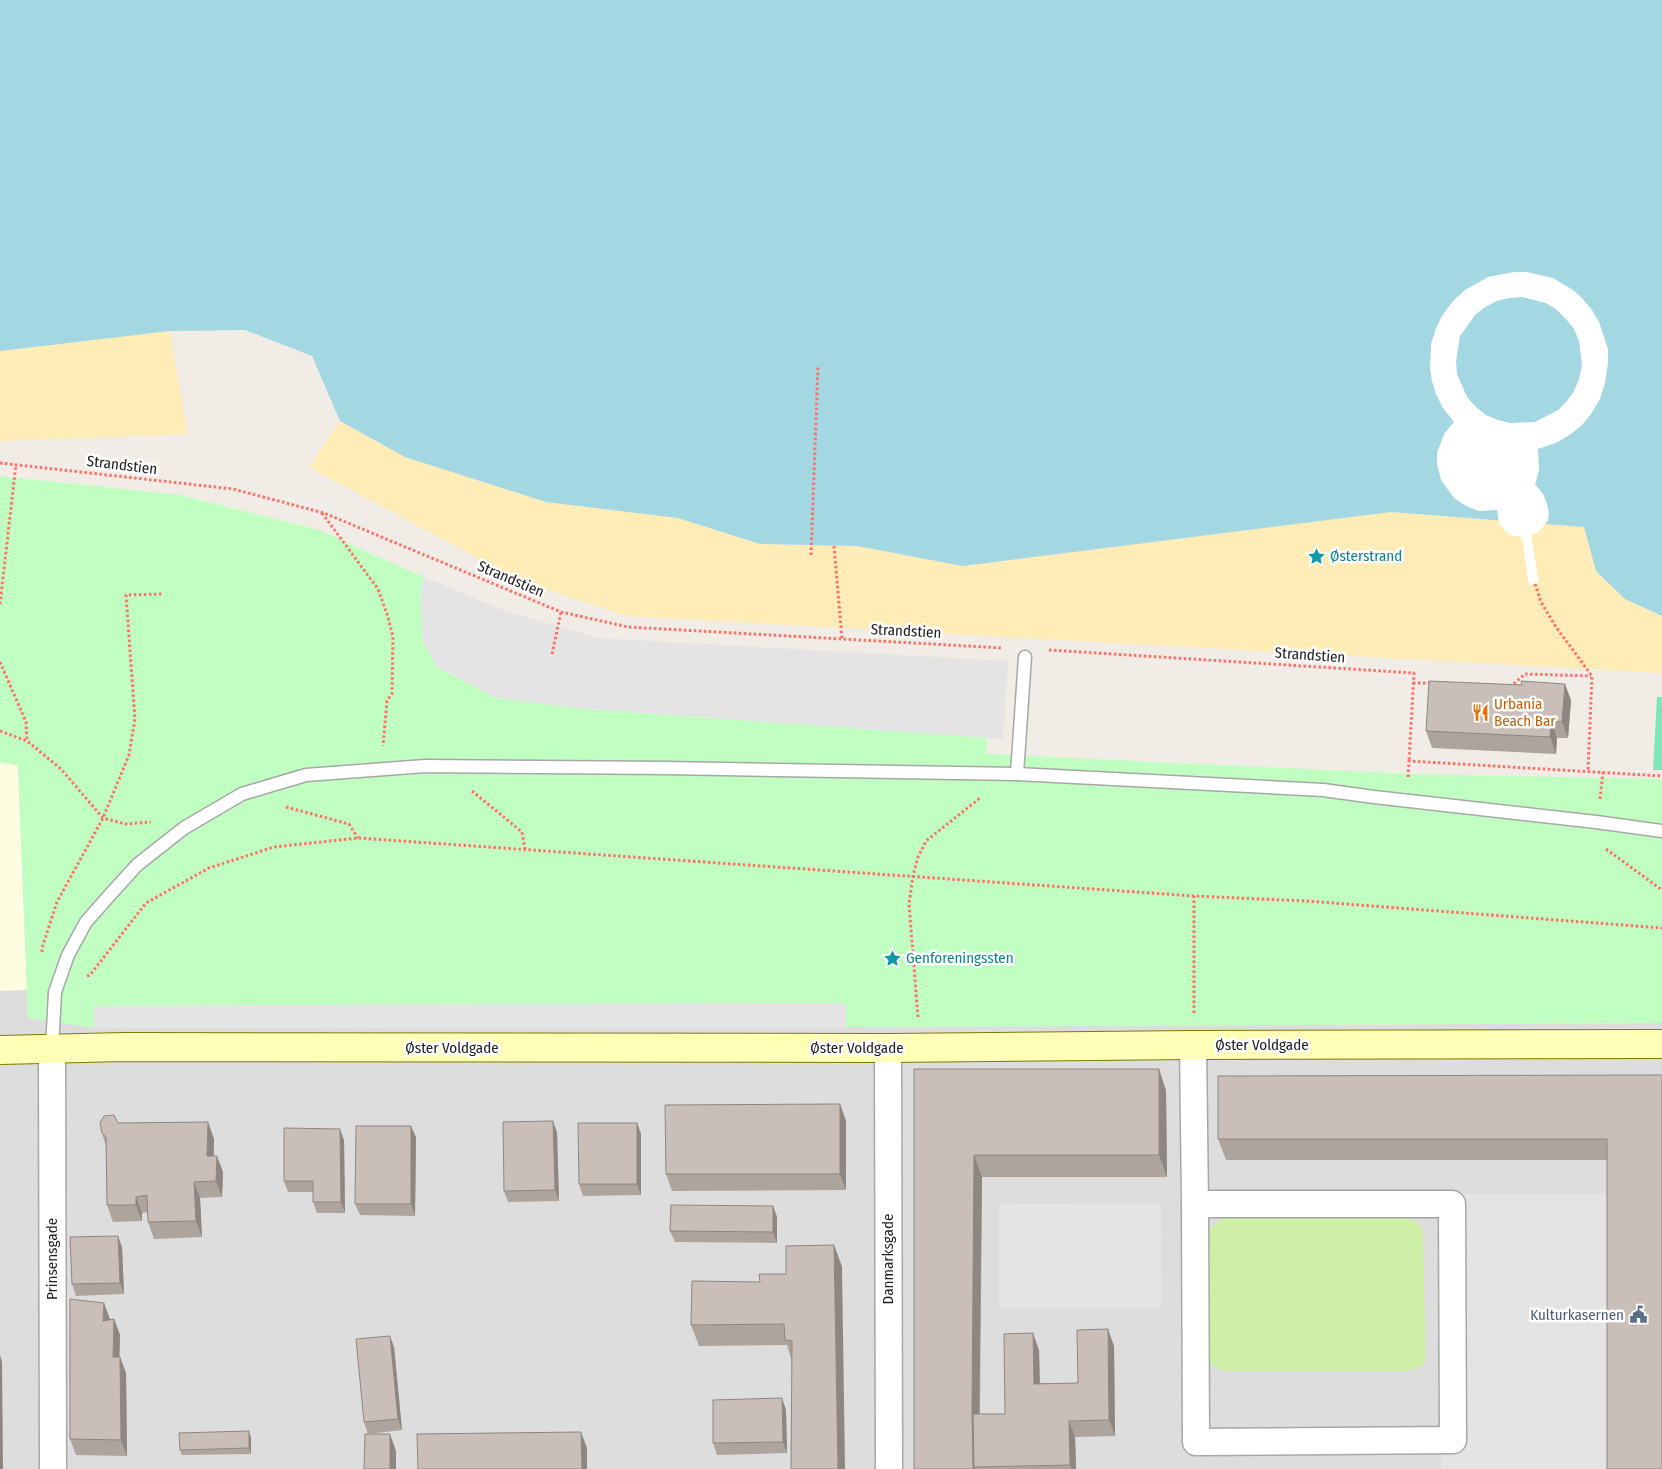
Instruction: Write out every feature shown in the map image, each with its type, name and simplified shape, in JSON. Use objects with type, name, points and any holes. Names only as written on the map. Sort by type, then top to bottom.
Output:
[{"type":"street","name":"Øster Voldgade","points":[[0,1050],[123,1047],[919,1048],[1194,1045],[1662,1044]]},
{"type":"street","points":[[1194,1045],[1194,1204],[1196,1442],[1453,1440],[1452,1204],[1194,1204]]},
{"type":"street","name":"Danmarksgade","points":[[888,1048],[889,1469]]},
{"type":"street","name":"Prinsensgade","points":[[52,1049],[53,1469]]},
{"type":"lane","points":[[1017,774],[1026,653]]},
{"type":"lane","points":[[52,1049],[55,992],[68,955],[86,922],[137,865],[184,828],[242,794],[306,774],[425,766],[459,766],[1017,774],[1323,790],[1662,831]]},
{"type":"path","points":[[811,555],[818,366]]},
{"type":"path","name":"Strandstien","points":[[0,463],[233,489],[321,512],[561,612],[628,627],[842,639],[1026,653],[1414,673],[1413,682]]},
{"type":"path","points":[[0,604],[16,464]]},
{"type":"path","points":[[321,512],[378,589],[388,617],[393,637],[392,694],[387,701],[382,755]]},
{"type":"path","points":[[834,546],[842,639]]},
{"type":"path","points":[[1535,584],[1541,602],[1556,627],[1592,676],[1588,771]]},
{"type":"path","points":[[162,594],[126,595],[135,719],[129,755],[103,818],[57,902],[42,948],[44,974],[55,992],[90,974],[146,903],[209,868],[274,847],[358,838],[1194,896],[1306,901],[1662,928]]},
{"type":"path","points":[[552,654],[561,612]]},
{"type":"path","points":[[0,662],[26,722],[27,742]]},
{"type":"path","points":[[1510,687],[1525,674],[1592,676]]},
{"type":"path","points":[[1407,800],[1413,682],[1432,683]]},
{"type":"path","points":[[0,731],[27,742],[61,770],[103,818],[124,824],[152,822],[184,828]]},
{"type":"path","points":[[1409,761],[1662,776]]},
{"type":"path","points":[[459,766],[467,788],[522,832],[525,849]]},
{"type":"path","points":[[1600,799],[1603,772]]},
{"type":"path","points":[[919,1048],[909,904],[918,857],[926,841],[988,792],[995,774]]},
{"type":"path","points":[[278,809],[286,807],[349,824],[358,838]]},
{"type":"path","points":[[1596,822],[1599,844],[1662,890]]},
{"type":"path","points":[[1194,896],[1194,1045]]},
{"type":"shaded area","points":[[424,577],[508,612],[599,638],[1008,661],[1003,739],[586,709],[496,698],[437,667],[423,643],[420,593]]},
{"type":"shaded area","points":[[0,762],[18,765],[28,1018],[94,1027],[94,1006],[847,1027],[1662,1023],[1662,1469],[0,1469]]},
{"type":"shaded area","points":[[0,762],[18,765],[27,990],[0,991]]},
{"type":"shaded area","points":[[846,1003],[846,1027],[94,1028],[94,1006]]},
{"type":"shaded area","points":[[1441,1194],[1609,1194],[1609,1469],[1441,1469]]},
{"type":"shaded area","points":[[1161,1203],[1162,1307],[999,1307],[999,1204]]},
{"type":"green space","points":[[0,476],[181,495],[319,530],[424,577],[420,593],[496,698],[586,709],[987,737],[987,754],[1415,774],[1662,779],[1662,1023],[846,1027],[845,1003],[94,1006],[94,1028],[28,1018],[18,766],[0,762]]},
{"type":"green space","points":[[1657,697],[1662,697],[1662,770],[1653,770]]},
{"type":"green space","points":[[1224,1217],[1406,1217],[1416,1222],[1423,1231],[1426,1361],[1418,1368],[1406,1371],[1226,1371],[1212,1366],[1209,1360],[1209,1234],[1210,1228]]},
{"type":"sand","points":[[170,331],[188,434],[0,441],[0,351]]},
{"type":"sand","name":"Østerstrand","points":[[340,421],[405,457],[546,502],[678,518],[760,544],[857,546],[963,566],[1391,512],[1585,527],[1596,571],[1625,599],[1662,616],[1662,673],[626,616],[515,578],[309,467]]},
{"type":"water","points":[[0,0],[1662,0],[1662,616],[1625,599],[1596,571],[1584,527],[1391,512],[963,566],[857,546],[760,544],[678,518],[546,502],[405,457],[340,421],[312,356],[245,330],[170,331],[0,351]]},
{"type":"pier","points":[[1514,272],[1527,272],[1553,278],[1573,290],[1592,310],[1599,322],[1608,349],[1605,383],[1600,399],[1591,414],[1571,434],[1558,442],[1538,449],[1539,471],[1535,484],[1543,494],[1549,514],[1548,520],[1543,527],[1537,533],[1531,535],[1539,583],[1529,585],[1522,537],[1513,536],[1506,532],[1499,523],[1497,510],[1479,511],[1466,506],[1454,498],[1441,480],[1437,463],[1437,453],[1444,434],[1454,422],[1443,408],[1432,381],[1430,369],[1431,344],[1442,316],[1453,301],[1465,290],[1488,277]],"holes":[[[1522,297],[1546,303],[1566,319],[1574,329],[1579,341],[1582,366],[1574,391],[1558,410],[1535,422],[1510,423],[1486,415],[1467,397],[1457,374],[1456,361],[1460,336],[1475,315],[1497,301]]]},
{"type":"building","points":[[1429,681],[1522,685],[1521,681],[1565,684],[1562,722],[1551,721],[1550,737],[1426,731]]},
{"type":"building","points":[[914,1069],[1159,1069],[1159,1155],[974,1155],[973,1469],[914,1469]]},
{"type":"building","name":"Kulturkasernen","points":[[1662,1075],[1662,1469],[1607,1469],[1607,1139],[1218,1139],[1218,1076]]},
{"type":"building","points":[[840,1104],[840,1174],[666,1174],[665,1105]]},
{"type":"building","points":[[114,1115],[118,1123],[208,1122],[207,1156],[217,1156],[216,1181],[194,1182],[196,1221],[148,1222],[147,1195],[136,1197],[136,1205],[107,1205],[106,1137],[102,1133],[100,1123],[104,1116]]},
{"type":"building","points":[[553,1121],[555,1190],[504,1191],[503,1122]]},
{"type":"building","points":[[578,1123],[637,1123],[637,1184],[579,1184]]},
{"type":"building","points":[[356,1126],[411,1126],[411,1204],[355,1204]]},
{"type":"building","points":[[284,1128],[340,1129],[341,1202],[313,1202],[313,1181],[284,1181]]},
{"type":"building","points":[[671,1205],[773,1206],[773,1232],[670,1231]]},
{"type":"building","points":[[118,1236],[120,1283],[72,1284],[70,1237]]},
{"type":"building","points":[[834,1245],[838,1469],[791,1469],[792,1341],[785,1340],[784,1324],[691,1325],[692,1281],[760,1282],[759,1274],[786,1274],[786,1246]]},
{"type":"building","points":[[70,1299],[104,1303],[103,1321],[114,1319],[113,1357],[120,1357],[121,1440],[70,1439]]},
{"type":"building","points":[[1108,1329],[1109,1420],[1069,1421],[1070,1465],[974,1467],[973,1414],[1005,1414],[1004,1334],[1033,1333],[1034,1384],[1078,1383],[1077,1330]]},
{"type":"building","points":[[390,1336],[398,1419],[364,1422],[356,1339]]},
{"type":"building","points":[[782,1398],[783,1442],[713,1443],[713,1400]]},
{"type":"building","points":[[249,1431],[249,1448],[180,1450],[179,1433]]},
{"type":"building","points":[[581,1432],[582,1469],[418,1469],[417,1434]]},
{"type":"building","points":[[365,1434],[390,1434],[390,1469],[364,1469]]},
{"type":"place","name":"Østerstrand","points":[[1316,556]]},
{"type":"place","name":"Urbania Beach Bar","points":[[1480,713]]},
{"type":"place","name":"Genforeningssten","points":[[892,958]]},
{"type":"place","name":"Kulturkasernen","points":[[1638,1315]]}]
